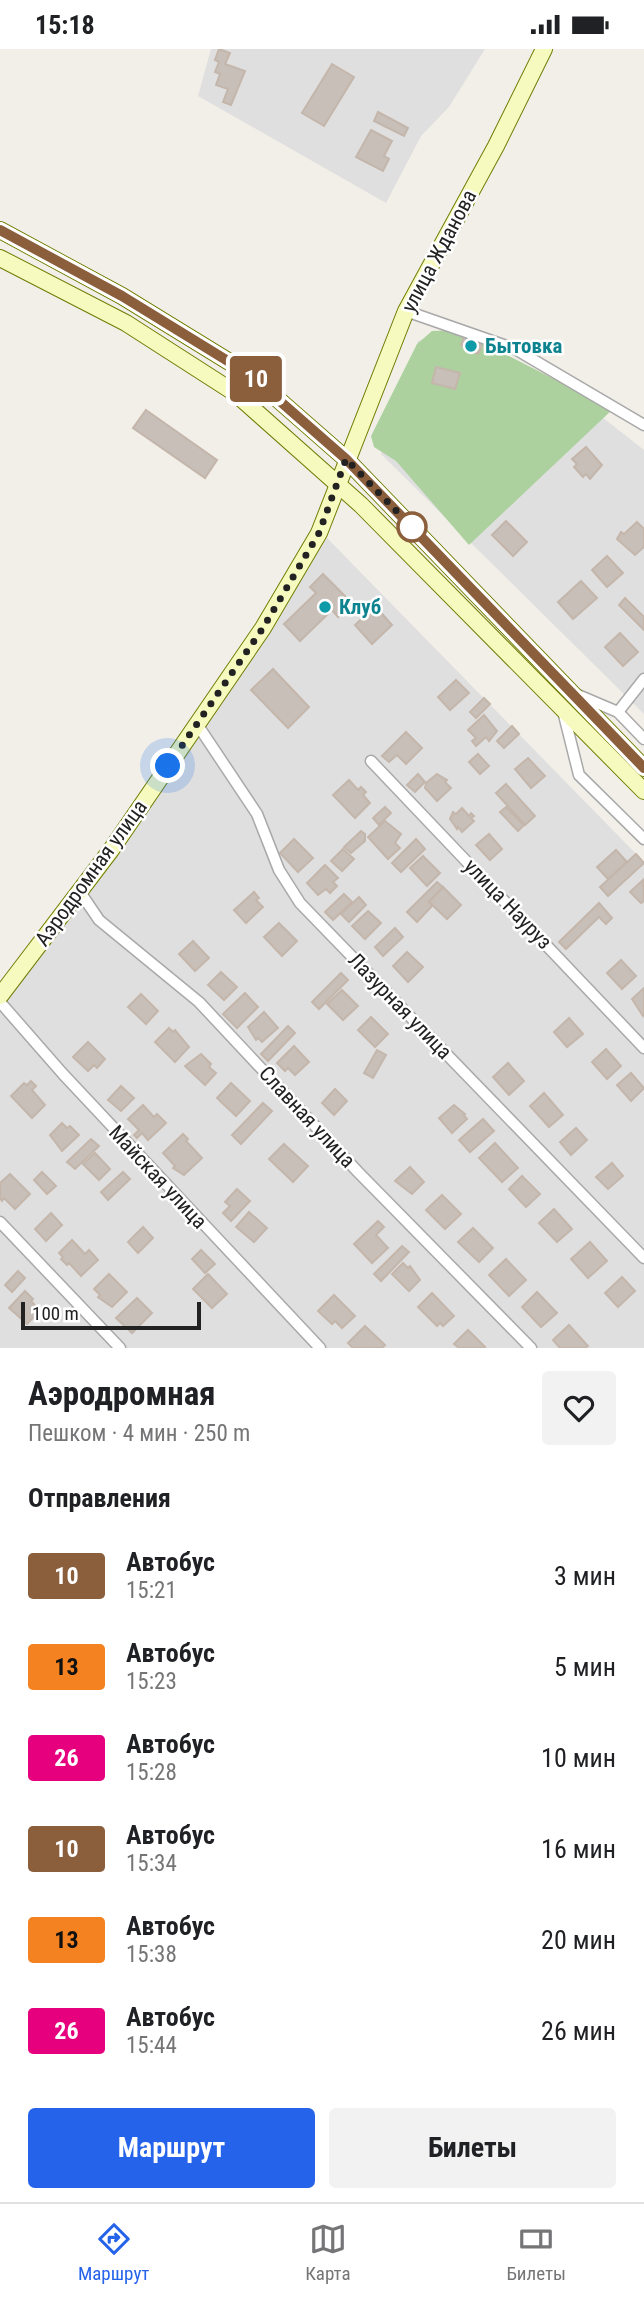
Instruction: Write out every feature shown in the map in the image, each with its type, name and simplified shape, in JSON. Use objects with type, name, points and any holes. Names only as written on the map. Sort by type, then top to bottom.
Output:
[{"type":"main road","name":"улица Жданова","points":[[346,459],[406,311],[496,146],[544,49]]},
{"type":"main road","points":[[0,230],[122,296],[249,374],[346,459],[565,698],[644,791]]},
{"type":"main road","points":[[0,258],[126,323],[235,393],[338,483],[565,698],[644,768]]},
{"type":"main road","name":"Аэродромная улица","points":[[0,996],[111,850],[263,628],[319,533],[346,459]]},
{"type":"street","points":[[406,311],[515,349],[644,425]]},
{"type":"street","points":[[618,712],[644,679]]},
{"type":"street","points":[[644,739],[618,712],[565,698],[579,775],[644,839]]},
{"type":"street","name":"Лазурная улица","points":[[197,725],[257,814],[279,870],[300,903],[644,1258]]},
{"type":"street","name":"улица Науруз","points":[[371,761],[644,1048]]},
{"type":"street","name":"Славная улица","points":[[80,892],[99,920],[199,1002],[358,1172],[531,1348]]},
{"type":"street","name":"Майская улица","points":[[0,1002],[63,1075],[320,1348]]},
{"type":"street","points":[[0,1222],[120,1348]]},
{"type":"shaded area","points":[[211,49],[485,49],[449,107],[421,136],[386,203],[198,96]]},
{"type":"shaded area","points":[[448,334],[602,417],[644,450],[644,714],[381,454],[418,341]]},
{"type":"shaded area","points":[[327,538],[644,862],[644,1348],[0,1348],[0,1001]]},
{"type":"green space","points":[[458,330],[613,409],[469,545],[396,461],[374,447],[371,436],[417,344],[432,331]]},
{"type":"building","points":[[219,49],[230,53],[225,64],[245,71],[231,105],[223,102],[228,89],[216,85],[220,74],[215,72],[219,62],[215,60]]},
{"type":"building","points":[[332,64],[354,77],[324,126],[302,113]]},
{"type":"building","points":[[378,112],[408,128],[404,136],[374,121]]},
{"type":"building","points":[[371,130],[392,141],[384,156],[389,159],[383,171],[356,157]]},
{"type":"building","name":"Бытовка","points":[[464,337],[482,346],[478,354],[461,345]]},
{"type":"building","points":[[436,367],[460,373],[455,389],[432,383]]},
{"type":"building","points":[[146,410],[217,460],[205,478],[133,428]]},
{"type":"building","points":[[586,447],[602,465],[590,479],[586,474],[583,477],[574,467],[577,464],[572,459]]},
{"type":"building","points":[[506,521],[527,542],[513,556],[492,535]]},
{"type":"building","points":[[637,522],[644,529],[644,547],[635,555],[617,539],[621,532],[624,534]]},
{"type":"building","points":[[607,556],[623,573],[607,587],[592,570]]},
{"type":"building","name":"Клуб","points":[[323,574],[352,603],[338,617],[332,610],[300,641],[284,624],[316,593],[310,587]]},
{"type":"building","points":[[581,581],[597,598],[573,619],[558,602]]},
{"type":"building","points":[[625,598],[644,617],[644,630],[619,605]]},
{"type":"building","points":[[375,606],[392,625],[372,644],[355,625]]},
{"type":"building","points":[[620,633],[638,652],[623,666],[605,647]]},
{"type":"building","points":[[273,669],[309,707],[288,728],[251,690]]},
{"type":"building","points":[[456,680],[469,693],[450,710],[438,697]]},
{"type":"building","points":[[484,698],[490,704],[476,718],[470,712]]},
{"type":"building","points":[[484,715],[497,731],[489,741],[486,737],[476,746],[472,741],[476,738],[468,730]]},
{"type":"building","points":[[512,726],[519,734],[504,748],[497,741]]},
{"type":"building","points":[[406,732],[422,748],[406,764],[397,755],[389,762],[382,756]]},
{"type":"building","points":[[478,754],[489,766],[480,774],[469,762]]},
{"type":"building","points":[[528,758],[545,776],[531,788],[515,769]]},
{"type":"building","points":[[418,774],[425,782],[415,792],[407,785]]},
{"type":"building","points":[[437,774],[447,780],[445,782],[451,788],[437,801],[425,788],[426,783]]},
{"type":"building","points":[[349,780],[358,790],[361,787],[366,792],[363,795],[370,803],[355,818],[333,795]]},
{"type":"building","points":[[506,784],[535,816],[525,825],[496,793]]},
{"type":"building","points":[[385,807],[391,813],[379,825],[373,818]]},
{"type":"building","points":[[506,807],[524,825],[518,831],[500,812]]},
{"type":"building","points":[[462,808],[469,816],[471,813],[474,816],[471,818],[474,821],[462,832],[450,819],[453,812],[456,814]]},
{"type":"building","points":[[385,821],[401,834],[395,843],[400,848],[388,859],[368,837]]},
{"type":"building","points":[[361,831],[365,834],[365,841],[351,853],[344,847]]},
{"type":"building","points":[[489,834],[502,849],[490,860],[476,845]]},
{"type":"building","points":[[294,839],[313,858],[298,872],[280,853]]},
{"type":"building","points":[[416,839],[425,849],[401,872],[392,863]]},
{"type":"building","points":[[343,849],[354,859],[342,871],[331,861]]},
{"type":"building","points":[[616,850],[627,862],[608,879],[597,867]]},
{"type":"building","points":[[636,854],[644,863],[608,896],[600,887]]},
{"type":"building","points":[[423,856],[440,873],[427,886],[410,868]]},
{"type":"building","points":[[325,865],[338,878],[333,882],[337,886],[330,893],[326,889],[318,895],[307,883]]},
{"type":"building","points":[[643,880],[644,901],[641,903],[630,892]]},
{"type":"building","points":[[437,882],[443,887],[429,902],[433,905],[417,922],[407,912]]},
{"type":"building","points":[[443,887],[461,905],[447,919],[429,902]]},
{"type":"building","points":[[254,892],[259,898],[256,900],[263,907],[246,923],[234,910]]},
{"type":"building","points":[[344,894],[352,902],[333,920],[325,912]]},
{"type":"building","points":[[359,897],[366,905],[349,922],[341,914]]},
{"type":"building","points":[[599,903],[612,918],[606,924],[599,917],[566,949],[559,942]]},
{"type":"building","points":[[368,911],[381,923],[365,939],[352,926]]},
{"type":"building","points":[[279,923],[297,941],[282,956],[264,937]]},
{"type":"building","points":[[395,928],[403,937],[383,956],[375,947]]},
{"type":"building","points":[[193,941],[209,958],[195,971],[179,954]]},
{"type":"building","points":[[407,952],[423,967],[408,982],[393,966]]},
{"type":"building","points":[[621,960],[636,976],[622,989],[607,973]]},
{"type":"building","points":[[221,972],[237,987],[224,1000],[208,985]]},
{"type":"building","points":[[341,973],[348,980],[319,1009],[312,1002]]},
{"type":"building","points":[[644,988],[644,1014],[643,1016],[632,999]]},
{"type":"building","points":[[342,990],[358,1006],[343,1020],[327,1004]]},
{"type":"building","points":[[245,993],[258,1007],[237,1028],[223,1014]]},
{"type":"building","points":[[141,994],[158,1011],[146,1024],[128,1007]]},
{"type":"building","points":[[264,1012],[278,1028],[262,1042],[258,1038],[256,1040],[248,1027]]},
{"type":"building","points":[[371,1017],[388,1034],[375,1047],[358,1030]]},
{"type":"building","points":[[569,1018],[583,1034],[567,1047],[554,1032]]},
{"type":"building","points":[[288,1026],[295,1033],[268,1061],[261,1054]]},
{"type":"building","points":[[169,1028],[173,1032],[175,1030],[189,1047],[175,1062],[155,1042]]},
{"type":"building","points":[[88,1042],[105,1059],[97,1068],[94,1065],[88,1071],[73,1057]]},
{"type":"building","points":[[294,1046],[309,1062],[295,1075],[288,1068],[285,1071],[277,1063]]},
{"type":"building","points":[[606,1049],[621,1066],[607,1079],[592,1062]]},
{"type":"building","points":[[377,1050],[386,1055],[373,1078],[364,1073]]},
{"type":"building","points":[[201,1054],[216,1073],[205,1085],[185,1066]]},
{"type":"building","points":[[508,1063],[524,1081],[509,1095],[493,1077]]},
{"type":"building","points":[[631,1073],[644,1088],[631,1101],[617,1085]]},
{"type":"building","points":[[31,1081],[36,1086],[32,1090],[45,1105],[32,1118],[11,1096],[24,1083],[27,1085]]},
{"type":"building","points":[[231,1083],[250,1101],[236,1116],[217,1098]]},
{"type":"building","points":[[121,1086],[134,1098],[121,1111],[108,1100]]},
{"type":"building","points":[[335,1089],[347,1101],[334,1115],[322,1103]]},
{"type":"building","points":[[544,1093],[563,1115],[549,1127],[530,1106]]},
{"type":"building","points":[[263,1103],[272,1111],[241,1144],[232,1135]]},
{"type":"building","points":[[143,1105],[154,1117],[157,1114],[166,1123],[148,1140],[142,1133],[137,1138],[134,1135],[139,1130],[128,1119]]},
{"type":"building","points":[[454,1105],[467,1119],[452,1133],[439,1118]]},
{"type":"building","points":[[483,1119],[494,1131],[470,1152],[459,1140]]},
{"type":"building","points":[[62,1123],[67,1128],[70,1126],[79,1135],[62,1151],[50,1135]]},
{"type":"building","points":[[576,1128],[587,1140],[571,1155],[560,1142]]},
{"type":"building","points":[[183,1134],[202,1158],[184,1175],[173,1168],[175,1166],[163,1153]]},
{"type":"building","points":[[91,1139],[99,1146],[75,1169],[67,1162]]},
{"type":"building","points":[[495,1143],[518,1168],[502,1182],[479,1158]]},
{"type":"building","points":[[284,1144],[308,1166],[293,1182],[269,1159]]},
{"type":"building","points":[[95,1153],[110,1169],[99,1180],[83,1164]]},
{"type":"building","points":[[612,1163],[623,1176],[608,1189],[596,1177]]},
{"type":"building","points":[[410,1167],[424,1182],[412,1194],[395,1181]]},
{"type":"building","points":[[42,1172],[56,1186],[47,1194],[34,1180]]},
{"type":"building","points":[[123,1172],[130,1179],[108,1200],[101,1192]]},
{"type":"building","points":[[10,1174],[30,1194],[15,1209],[4,1198],[2,1201],[0,1198],[0,1183]]},
{"type":"building","points":[[522,1176],[540,1194],[526,1207],[509,1189]]},
{"type":"building","points":[[237,1189],[250,1201],[231,1221],[223,1213],[230,1206],[225,1202]]},
{"type":"building","points":[[442,1195],[461,1214],[445,1229],[426,1210]]},
{"type":"building","points":[[554,1209],[572,1229],[557,1242],[539,1223]]},
{"type":"building","points":[[249,1212],[267,1228],[254,1242],[236,1227]]},
{"type":"building","points":[[51,1213],[62,1225],[46,1241],[35,1229]]},
{"type":"building","points":[[378,1221],[384,1227],[376,1235],[388,1248],[372,1263],[354,1244]]},
{"type":"building","points":[[143,1227],[153,1238],[138,1253],[128,1242]]},
{"type":"building","points":[[473,1228],[493,1248],[479,1262],[458,1242]]},
{"type":"building","points":[[72,1240],[85,1254],[89,1250],[98,1260],[81,1276],[69,1263],[67,1265],[61,1259],[63,1257],[59,1253]]},
{"type":"building","points":[[590,1242],[607,1261],[588,1278],[571,1259]]},
{"type":"building","points":[[402,1246],[409,1252],[381,1281],[374,1274]]},
{"type":"building","points":[[201,1250],[215,1264],[205,1273],[192,1259]]},
{"type":"building","points":[[506,1259],[526,1280],[509,1296],[489,1275]]},
{"type":"building","points":[[403,1263],[408,1268],[410,1266],[420,1280],[409,1291],[392,1274]]},
{"type":"building","points":[[18,1271],[25,1278],[12,1292],[5,1285]]},
{"type":"building","points":[[109,1274],[127,1292],[112,1307],[98,1297],[100,1295],[94,1289]]},
{"type":"building","points":[[208,1274],[227,1294],[212,1308],[193,1289]]},
{"type":"building","points":[[622,1277],[635,1291],[618,1307],[605,1293]]},
{"type":"building","points":[[25,1291],[40,1311],[27,1324],[9,1308]]},
{"type":"building","points":[[537,1292],[557,1313],[541,1327],[522,1307]]},
{"type":"building","points":[[432,1293],[454,1316],[443,1326],[440,1323],[437,1326],[418,1307]]},
{"type":"building","points":[[334,1295],[355,1316],[342,1328],[335,1321],[332,1324],[318,1311]]},
{"type":"building","points":[[137,1298],[152,1313],[132,1333],[116,1318]]},
{"type":"building","points":[[569,1325],[588,1346],[560,1348],[553,1340]]},
{"type":"building","points":[[365,1326],[385,1345],[382,1348],[353,1348],[348,1343]]},
{"type":"building","points":[[468,1330],[485,1348],[459,1348],[454,1344]]},
{"type":"bus line","name":"10","points":[[0,230],[122,296],[249,374],[297,414],[346,459],[644,768]]},
{"type":"place","name":"Бытовка","points":[[471,346]]},
{"type":"place","name":"Клуб","points":[[325,607]]},
{"type":"route","points":[[168,766],[263,628],[319,533],[346,459],[412,527]]}]
